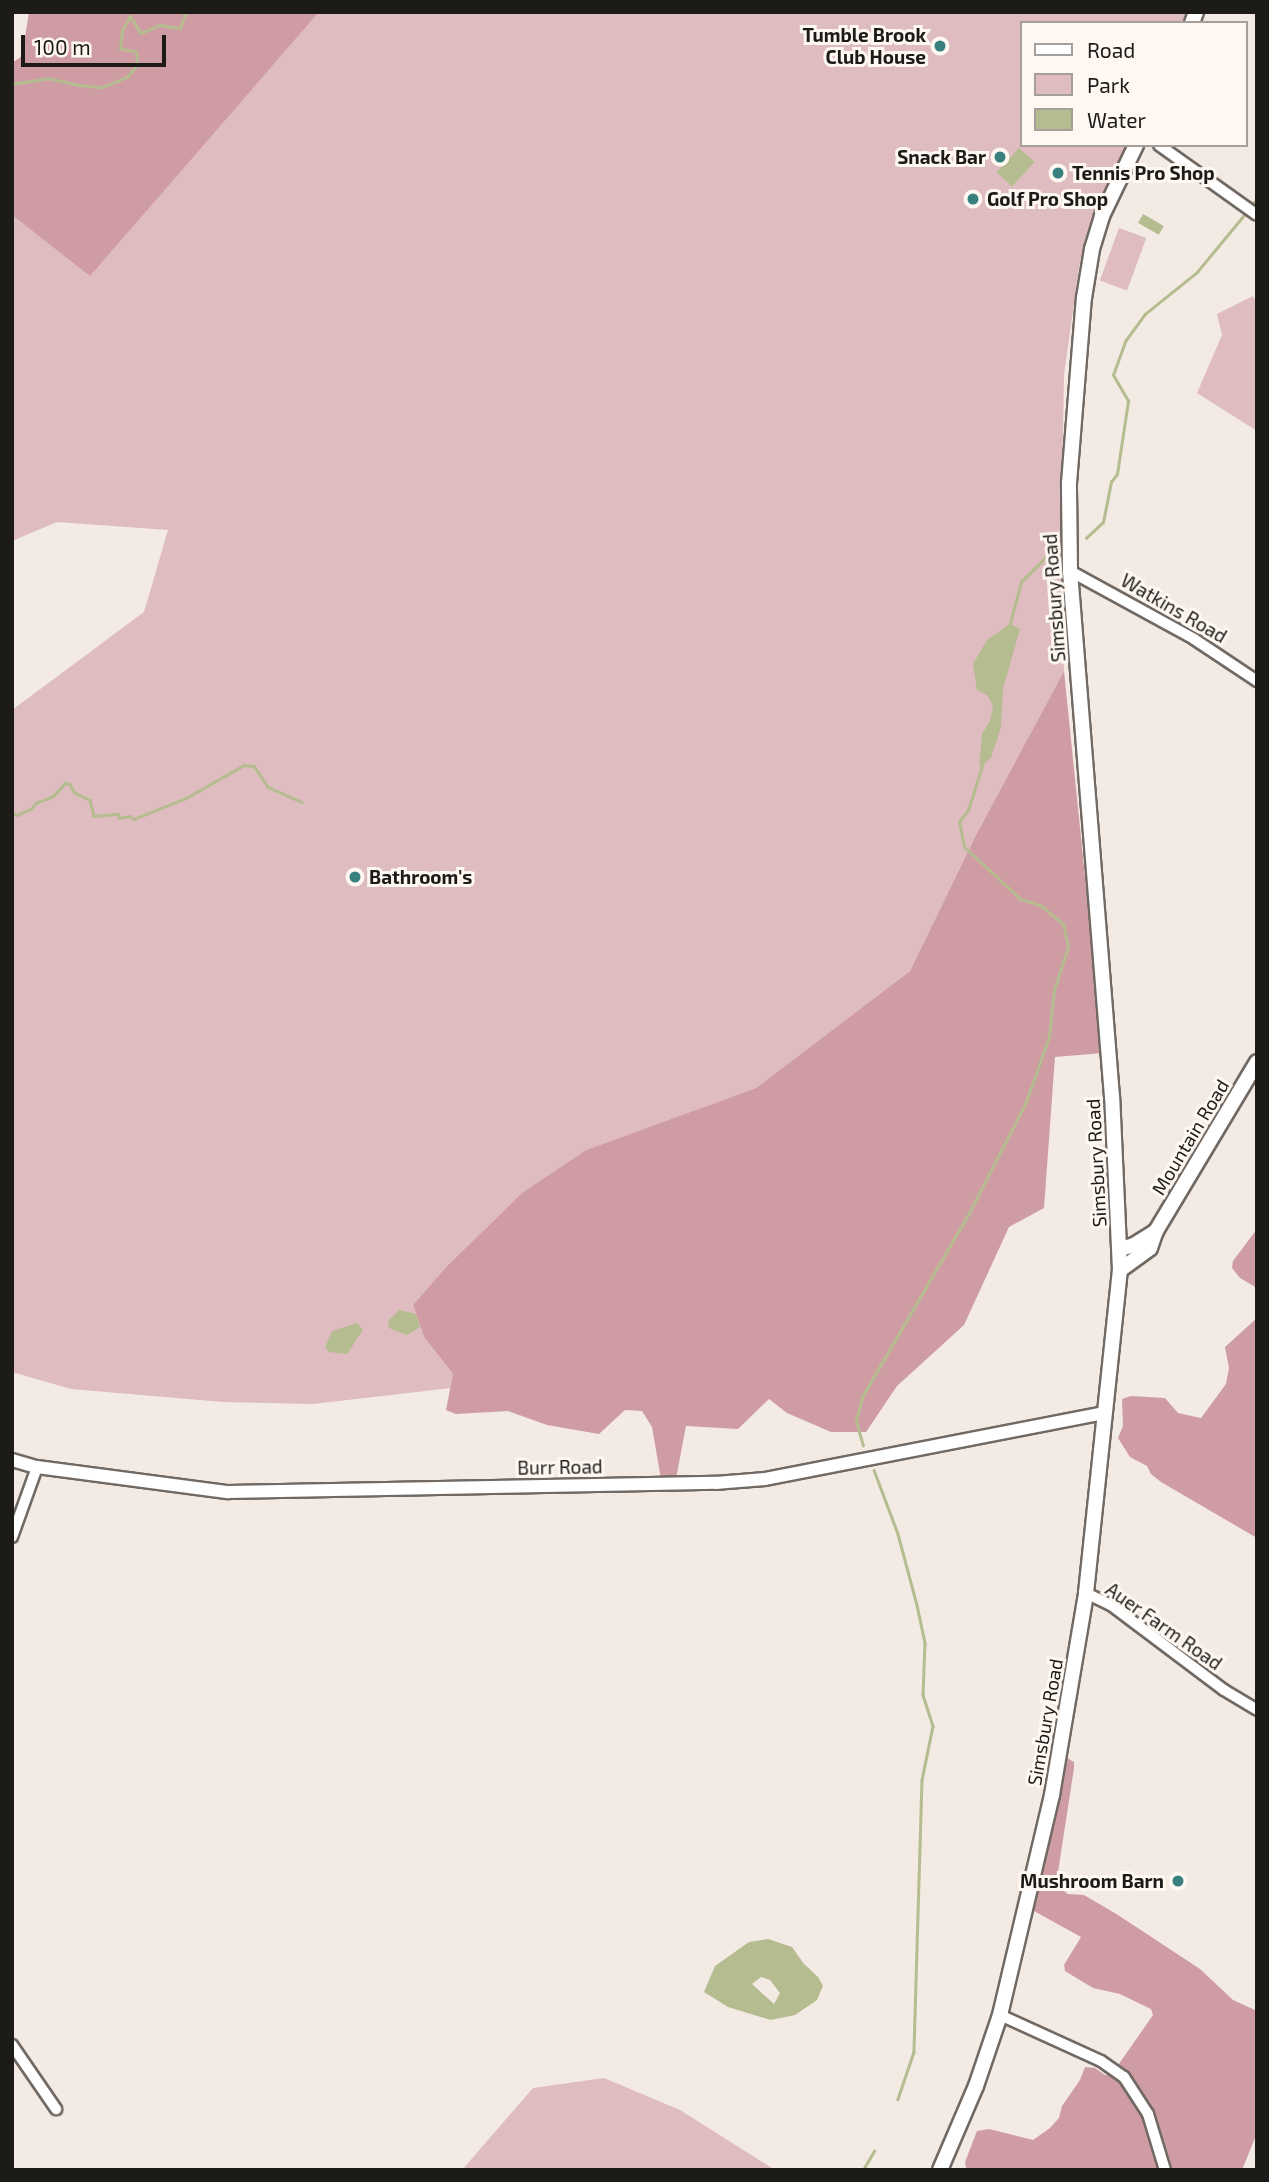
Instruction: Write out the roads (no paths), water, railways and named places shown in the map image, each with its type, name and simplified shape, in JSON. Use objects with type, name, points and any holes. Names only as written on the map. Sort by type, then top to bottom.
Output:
[{"type":"main road","name":"Simsbury Road","points":[[940,2170],[976,2086],[1000,2015],[1052,1796],[1086,1593],[1120,1270],[1112,1097],[1070,571],[1069,483],[1086,284],[1102,216],[1135,147]]},
{"type":"main road","name":"Mountain Road","points":[[1120,1270],[1150,1248],[1156,1231],[1257,1062]]},
{"type":"main road","points":[[1120,1249],[1134,1245],[1156,1231]]},
{"type":"street","points":[[1162,147],[1257,215]]},
{"type":"street","name":"Watkins Road","points":[[1070,571],[1194,639],[1257,681]]},
{"type":"street","name":"Burr Road","points":[[12,1460],[37,1467],[228,1492],[716,1483],[765,1479],[1103,1413]]},
{"type":"street","points":[[12,1536],[37,1467]]},
{"type":"street","name":"Auer Farm Road","points":[[1086,1593],[1111,1605],[1224,1690],[1257,1710]]},
{"type":"street","points":[[1000,2015],[1101,2061],[1124,2077],[1148,2114],[1165,2170]]},
{"type":"street","points":[[12,2045],[56,2109]]},
{"type":"water","points":[[1019,148],[1034,162],[1012,186],[996,172]]},
{"type":"water","points":[[1143,214],[1164,226],[1159,235],[1138,223]]},
{"type":"water","points":[[1010,624],[1020,629],[1003,689],[1001,727],[991,758],[979,767],[982,734],[990,721],[993,706],[988,696],[977,690],[973,664],[987,640]]},
{"type":"water","points":[[399,1310],[416,1314],[420,1327],[407,1335],[389,1328],[388,1321]]},
{"type":"water","points":[[357,1323],[363,1330],[347,1354],[329,1352],[325,1347],[332,1331]]},
{"type":"water","points":[[768,1939],[792,1947],[823,1986],[817,2000],[795,2015],[771,2020],[728,2007],[704,1992],[715,1966],[749,1942]],"holes":[[[761,1977],[770,1980],[780,1993],[774,2004],[752,1984]]]},
{"type":"waterway","points":[[12,84],[48,78],[103,87],[127,77],[137,65],[136,52],[120,49],[122,31],[130,16],[141,33],[160,25],[180,28],[185,15],[181,12]]},
{"type":"waterway","points":[[1086,538],[1103,522],[1111,482],[1117,474],[1128,401],[1113,375],[1126,340],[1145,314],[1197,272],[1244,215]]},
{"type":"waterway","points":[[1009,627],[1021,582],[1049,554],[1061,550]]},
{"type":"waterway","points":[[863,1446],[856,1421],[862,1397],[969,1213],[1026,1102],[1049,1037],[1054,990],[1068,947],[1063,924],[1041,906],[1020,899],[964,847],[959,822],[968,810],[983,763]]},
{"type":"waterway","points":[[12,813],[17,815],[31,809],[36,803],[53,796],[65,783],[70,784],[75,793],[90,800],[94,816],[118,814],[119,818],[129,816],[134,819],[186,798],[244,765],[254,766],[268,787],[302,802]]},
{"type":"waterway","points":[[874,1470],[898,1534],[917,1605],[925,1643],[923,1695],[933,1726],[922,1780],[914,2052],[898,2099]]},
{"type":"waterway","points":[[863,2170],[874,2151]]},
{"type":"place","name":"Tumble Brook Club House","points":[[940,46]]},
{"type":"place","name":"Snack Bar","points":[[1000,157]]},
{"type":"place","name":"Tennis Pro Shop","points":[[1058,173]]},
{"type":"place","name":"Golf Pro Shop","points":[[973,199]]},
{"type":"place","name":"Bathroom's","points":[[355,877]]},
{"type":"place","name":"Mushroom Barn","points":[[1178,1881]]}]
